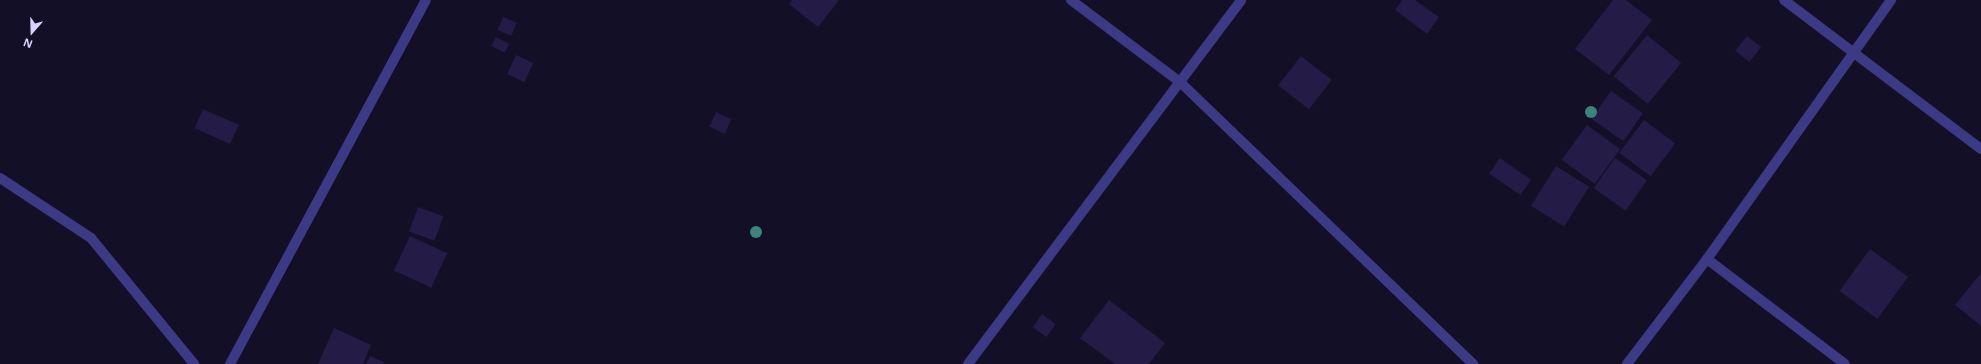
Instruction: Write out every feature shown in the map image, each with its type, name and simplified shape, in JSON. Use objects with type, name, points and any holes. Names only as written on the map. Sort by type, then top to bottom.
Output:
[{"type":"street","points":[[230,364],[426,0]]},
{"type":"street","points":[[1071,0],[1180,82],[1473,364]]},
{"type":"street","points":[[974,362],[1241,0]]},
{"type":"street","points":[[1784,0],[1981,149]]},
{"type":"street","points":[[1627,364],[1708,259],[1852,52],[1891,0]]},
{"type":"street","points":[[0,178],[91,238],[194,364]]},
{"type":"street","points":[[1708,259],[1845,364]]},
{"type":"building","points":[[792,0],[839,0],[818,27],[789,4]]},
{"type":"building","points":[[1402,0],[1415,0],[1439,17],[1427,34],[1395,10]]},
{"type":"building","points":[[1613,0],[1626,0],[1652,20],[1609,75],[1575,49]]},
{"type":"building","points":[[503,17],[517,23],[511,36],[498,30]]},
{"type":"building","points":[[1647,35],[1681,63],[1648,104],[1614,76]]},
{"type":"building","points":[[1747,36],[1761,47],[1749,62],[1735,51]]},
{"type":"building","points":[[496,37],[509,44],[505,53],[491,46]]},
{"type":"building","points":[[516,55],[533,63],[524,82],[507,74]]},
{"type":"building","points":[[1301,56],[1332,80],[1309,109],[1278,85]]},
{"type":"building","points":[[1611,91],[1643,113],[1623,141],[1591,119]]},
{"type":"building","points":[[203,109],[239,125],[230,144],[194,128]]},
{"type":"building","points":[[716,112],[731,119],[725,134],[709,127]]},
{"type":"building","points":[[1644,120],[1675,143],[1650,176],[1619,153]]},
{"type":"building","points":[[1587,125],[1620,149],[1595,184],[1562,160]]},
{"type":"building","points":[[1500,158],[1531,180],[1520,195],[1489,174]]},
{"type":"building","points":[[1615,158],[1647,180],[1626,211],[1594,188]]},
{"type":"building","points":[[1556,166],[1589,187],[1564,227],[1531,206]]},
{"type":"building","points":[[418,207],[443,216],[434,241],[409,231]]},
{"type":"building","points":[[410,236],[447,253],[431,288],[394,270]]},
{"type":"building","points":[[1870,249],[1908,277],[1877,319],[1839,291]]},
{"type":"building","points":[[1981,273],[1981,326],[1955,305]]},
{"type":"building","points":[[1109,300],[1165,343],[1149,364],[1115,364],[1080,338]]},
{"type":"building","points":[[1042,314],[1056,324],[1046,337],[1033,327]]},
{"type":"building","points":[[334,328],[371,345],[363,364],[318,364]]},
{"type":"building","points":[[370,356],[384,362],[383,364],[366,364]]}]
